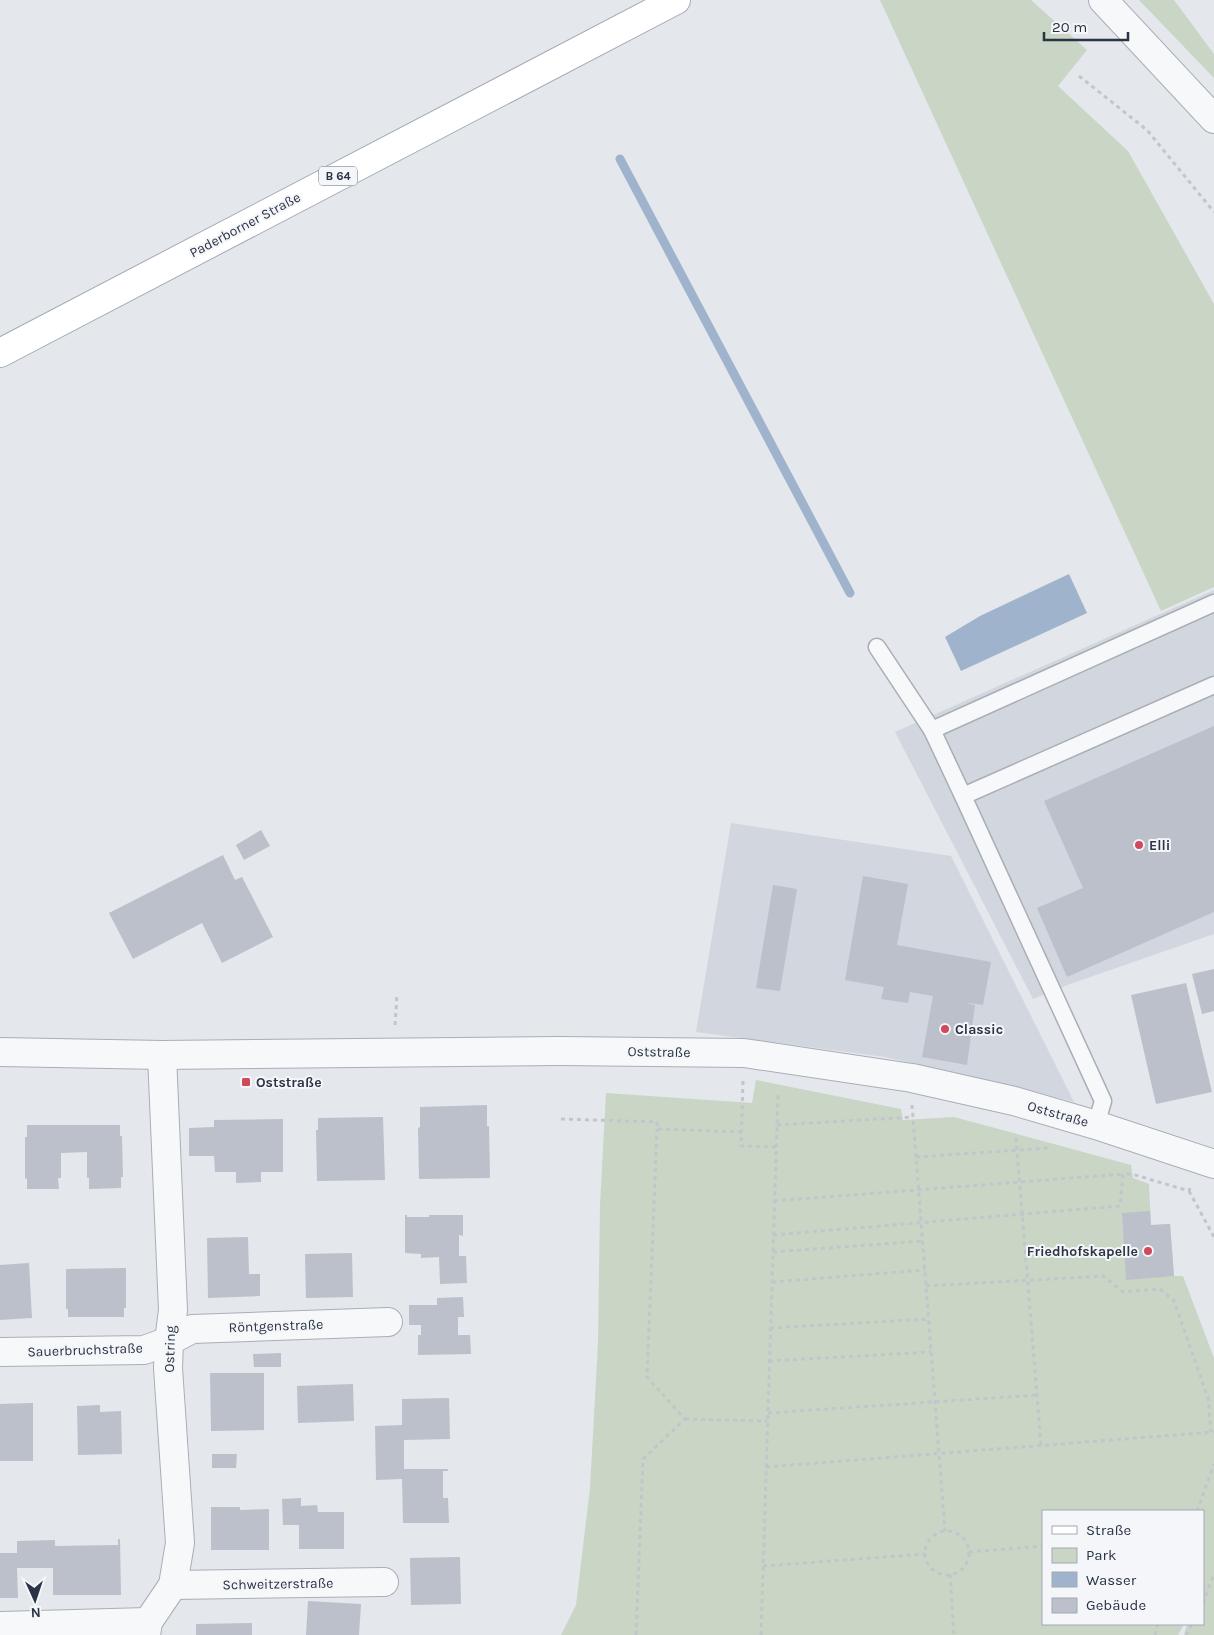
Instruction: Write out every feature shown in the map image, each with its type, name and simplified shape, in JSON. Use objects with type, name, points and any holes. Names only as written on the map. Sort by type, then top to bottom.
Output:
[{"type":"main road","name":"Paderborner Straße","points":[[0,353],[676,0]]},
{"type":"street","points":[[1103,0],[1214,119]]},
{"type":"street","name":"Oststraße","points":[[0,1052],[162,1055],[560,1051],[744,1053],[912,1078],[1014,1102],[1214,1164]]},
{"type":"street","name":"Ostring","points":[[147,1628],[173,1585],[180,1543],[168,1368],[168,1341],[173,1310],[162,1055]]},
{"type":"street","name":"Röntgenstraße","points":[[168,1341],[192,1328],[388,1322]]},
{"type":"street","name":"Sauerbruchstraße","points":[[0,1352],[144,1350],[168,1341]]},
{"type":"street","name":"Schweitzerstraße","points":[[173,1585],[384,1582]]},
{"type":"street","points":[[0,1626],[147,1628]]},
{"type":"lane","points":[[932,730],[1214,603]]},
{"type":"lane","points":[[877,647],[932,730],[1104,1101],[1096,1126]]},
{"type":"lane","points":[[963,796],[1214,685]]},
{"type":"path","points":[[1079,76],[1147,130],[1214,212]]},
{"type":"path","points":[[744,1053],[741,1146],[776,1147]]},
{"type":"path","points":[[912,1078],[913,1116],[945,1530]]},
{"type":"path","points":[[761,1635],[778,1094]]},
{"type":"path","points":[[777,1125],[913,1116]]},
{"type":"path","points":[[561,1119],[657,1122],[646,1376],[685,1419]]},
{"type":"path","points":[[657,1130],[742,1132]]},
{"type":"path","points":[[1016,1138],[1041,1445]]},
{"type":"path","points":[[916,1157],[1048,1148]]},
{"type":"path","points":[[773,1235],[1120,1206],[1123,1174]]},
{"type":"path","points":[[774,1201],[1132,1174],[1189,1192],[1214,1237]]},
{"type":"path","points":[[1189,1192],[1192,1183]]},
{"type":"path","points":[[773,1252],[923,1241]]},
{"type":"path","points":[[772,1282],[925,1270]]},
{"type":"path","points":[[766,1467],[1212,1432],[1208,1398],[1174,1301],[1160,1289],[1123,1292],[1103,1276],[926,1286]]},
{"type":"path","points":[[770,1328],[928,1319]]},
{"type":"path","points":[[769,1361],[931,1352]]},
{"type":"path","points":[[768,1413],[1037,1395]]},
{"type":"path","points":[[636,1635],[642,1459],[685,1419],[767,1421]]},
{"type":"path","points":[[1198,1510],[1214,1464]]},
{"type":"path","points":[[945,1530],[961,1535],[966,1541],[969,1552],[967,1562],[963,1568],[950,1574],[942,1574],[931,1567],[925,1554],[926,1547],[934,1535],[945,1530]]},
{"type":"path","points":[[969,1552],[1042,1546]]},
{"type":"path","points":[[763,1566],[925,1554]]},
{"type":"path","points":[[950,1574],[954,1635]]},
{"type":"path","points":[[1204,1600],[1214,1574]]},
{"type":"shaded area","points":[[1214,590],[1214,934],[1070,984],[1033,999],[895,732]]},
{"type":"shaded area","points":[[731,823],[951,856],[1074,1102],[1026,1089],[885,1057],[696,1032]]},
{"type":"green space","points":[[880,0],[1031,0],[1087,50],[1058,86],[1128,151],[1214,304],[1214,587],[1161,611]]},
{"type":"green space","points":[[1139,0],[1174,0],[1214,54],[1214,78]]},
{"type":"green space","points":[[756,1080],[901,1109],[903,1120],[954,1117],[1131,1165],[1133,1178],[1149,1184],[1151,1225],[1170,1224],[1174,1276],[1183,1276],[1214,1358],[1214,1635],[1184,1635],[1187,1625],[1204,1625],[1204,1510],[1042,1510],[1042,1625],[1183,1625],[1178,1635],[561,1635],[576,1605],[590,1488],[598,1343],[600,1205],[606,1093],[752,1103]]},
{"type":"water","points":[[1069,574],[1087,613],[961,671],[945,637],[980,616]]},
{"type":"building","name":"Elli","points":[[1214,726],[1214,912],[1067,977],[1037,908],[1083,888],[1044,801]]},
{"type":"building","points":[[261,830],[270,846],[244,860],[236,845]]},
{"type":"building","points":[[223,855],[235,880],[242,877],[273,937],[222,963],[202,923],[133,959],[109,913]]},
{"type":"building","points":[[863,876],[908,884],[897,945],[991,962],[983,1005],[964,1002],[975,1005],[967,1065],[922,1057],[933,996],[910,992],[908,1003],[881,999],[884,987],[845,980]]},
{"type":"building","points":[[773,885],[797,889],[780,991],[756,988]]},
{"type":"building","points":[[1214,969],[1214,1011],[1202,1014],[1192,974]]},
{"type":"building","points":[[1186,983],[1212,1092],[1156,1104],[1131,995]]},
{"type":"building","points":[[487,1105],[490,1178],[419,1179],[418,1128],[420,1127],[420,1107]]},
{"type":"building","points":[[383,1117],[385,1180],[317,1181],[316,1130],[318,1130],[318,1118]]},
{"type":"building","points":[[283,1119],[283,1172],[261,1172],[261,1182],[236,1183],[236,1172],[215,1172],[214,1156],[189,1156],[189,1128],[214,1127],[214,1120]]},
{"type":"building","points":[[27,1125],[120,1125],[123,1177],[121,1177],[121,1188],[89,1189],[87,1152],[61,1153],[61,1178],[58,1178],[59,1189],[27,1189],[27,1179],[25,1178],[25,1137],[27,1137]]},
{"type":"building","name":"Friedhofskapelle","points":[[1150,1211],[1151,1225],[1170,1224],[1174,1276],[1126,1280],[1122,1213]]},
{"type":"building","points":[[405,1215],[407,1217],[429,1217],[429,1215],[463,1215],[463,1236],[459,1235],[459,1256],[466,1256],[467,1283],[440,1284],[439,1257],[421,1258],[421,1254],[405,1253]]},
{"type":"building","points":[[248,1237],[249,1274],[260,1274],[260,1296],[208,1298],[207,1238]]},
{"type":"building","points":[[352,1253],[353,1297],[306,1298],[305,1254]]},
{"type":"building","points":[[29,1263],[32,1318],[0,1320],[0,1265]]},
{"type":"building","points":[[126,1268],[126,1308],[124,1308],[124,1317],[68,1317],[68,1309],[66,1309],[66,1269]]},
{"type":"building","points":[[463,1297],[464,1317],[458,1317],[458,1335],[470,1335],[471,1354],[418,1355],[418,1335],[421,1335],[421,1325],[409,1325],[409,1305],[437,1305],[437,1298]]},
{"type":"building","points":[[281,1353],[281,1367],[254,1367],[253,1354]]},
{"type":"building","points":[[210,1373],[264,1373],[264,1430],[211,1431]]},
{"type":"building","points":[[353,1384],[354,1421],[298,1423],[297,1386]]},
{"type":"building","points":[[449,1398],[450,1439],[404,1440],[404,1469],[448,1469],[448,1471],[443,1471],[443,1498],[448,1498],[449,1523],[403,1523],[402,1479],[376,1480],[375,1426],[402,1425],[402,1399]]},
{"type":"building","points":[[33,1403],[33,1461],[0,1461],[0,1404]]},
{"type":"building","points":[[100,1405],[100,1412],[121,1411],[122,1454],[78,1455],[77,1406]]},
{"type":"building","points":[[212,1454],[237,1454],[236,1468],[212,1468]]},
{"type":"building","points":[[301,1498],[301,1506],[317,1505],[318,1512],[344,1512],[344,1549],[299,1549],[299,1525],[283,1525],[282,1499]]},
{"type":"building","points":[[211,1507],[240,1507],[240,1510],[269,1509],[269,1550],[211,1550]]},
{"type":"building","points":[[118,1539],[120,1539],[121,1595],[53,1595],[53,1568],[17,1568],[18,1598],[0,1598],[0,1553],[17,1553],[17,1541],[55,1540],[55,1546],[118,1545]]},
{"type":"building","points":[[460,1557],[461,1604],[411,1605],[410,1558]]},
{"type":"building","points":[[308,1601],[361,1604],[359,1635],[306,1635]]},
{"type":"building","points":[[252,1623],[252,1635],[196,1635],[196,1624]]},
{"type":"waterway","points":[[620,159],[850,593]]},
{"type":"place","name":"Elli","points":[[1139,845]]},
{"type":"place","name":"Classic","points":[[945,1029]]},
{"type":"place","name":"Oststraße","points":[[246,1082]]},
{"type":"place","name":"Friedhofskapelle","points":[[1148,1251]]}]
